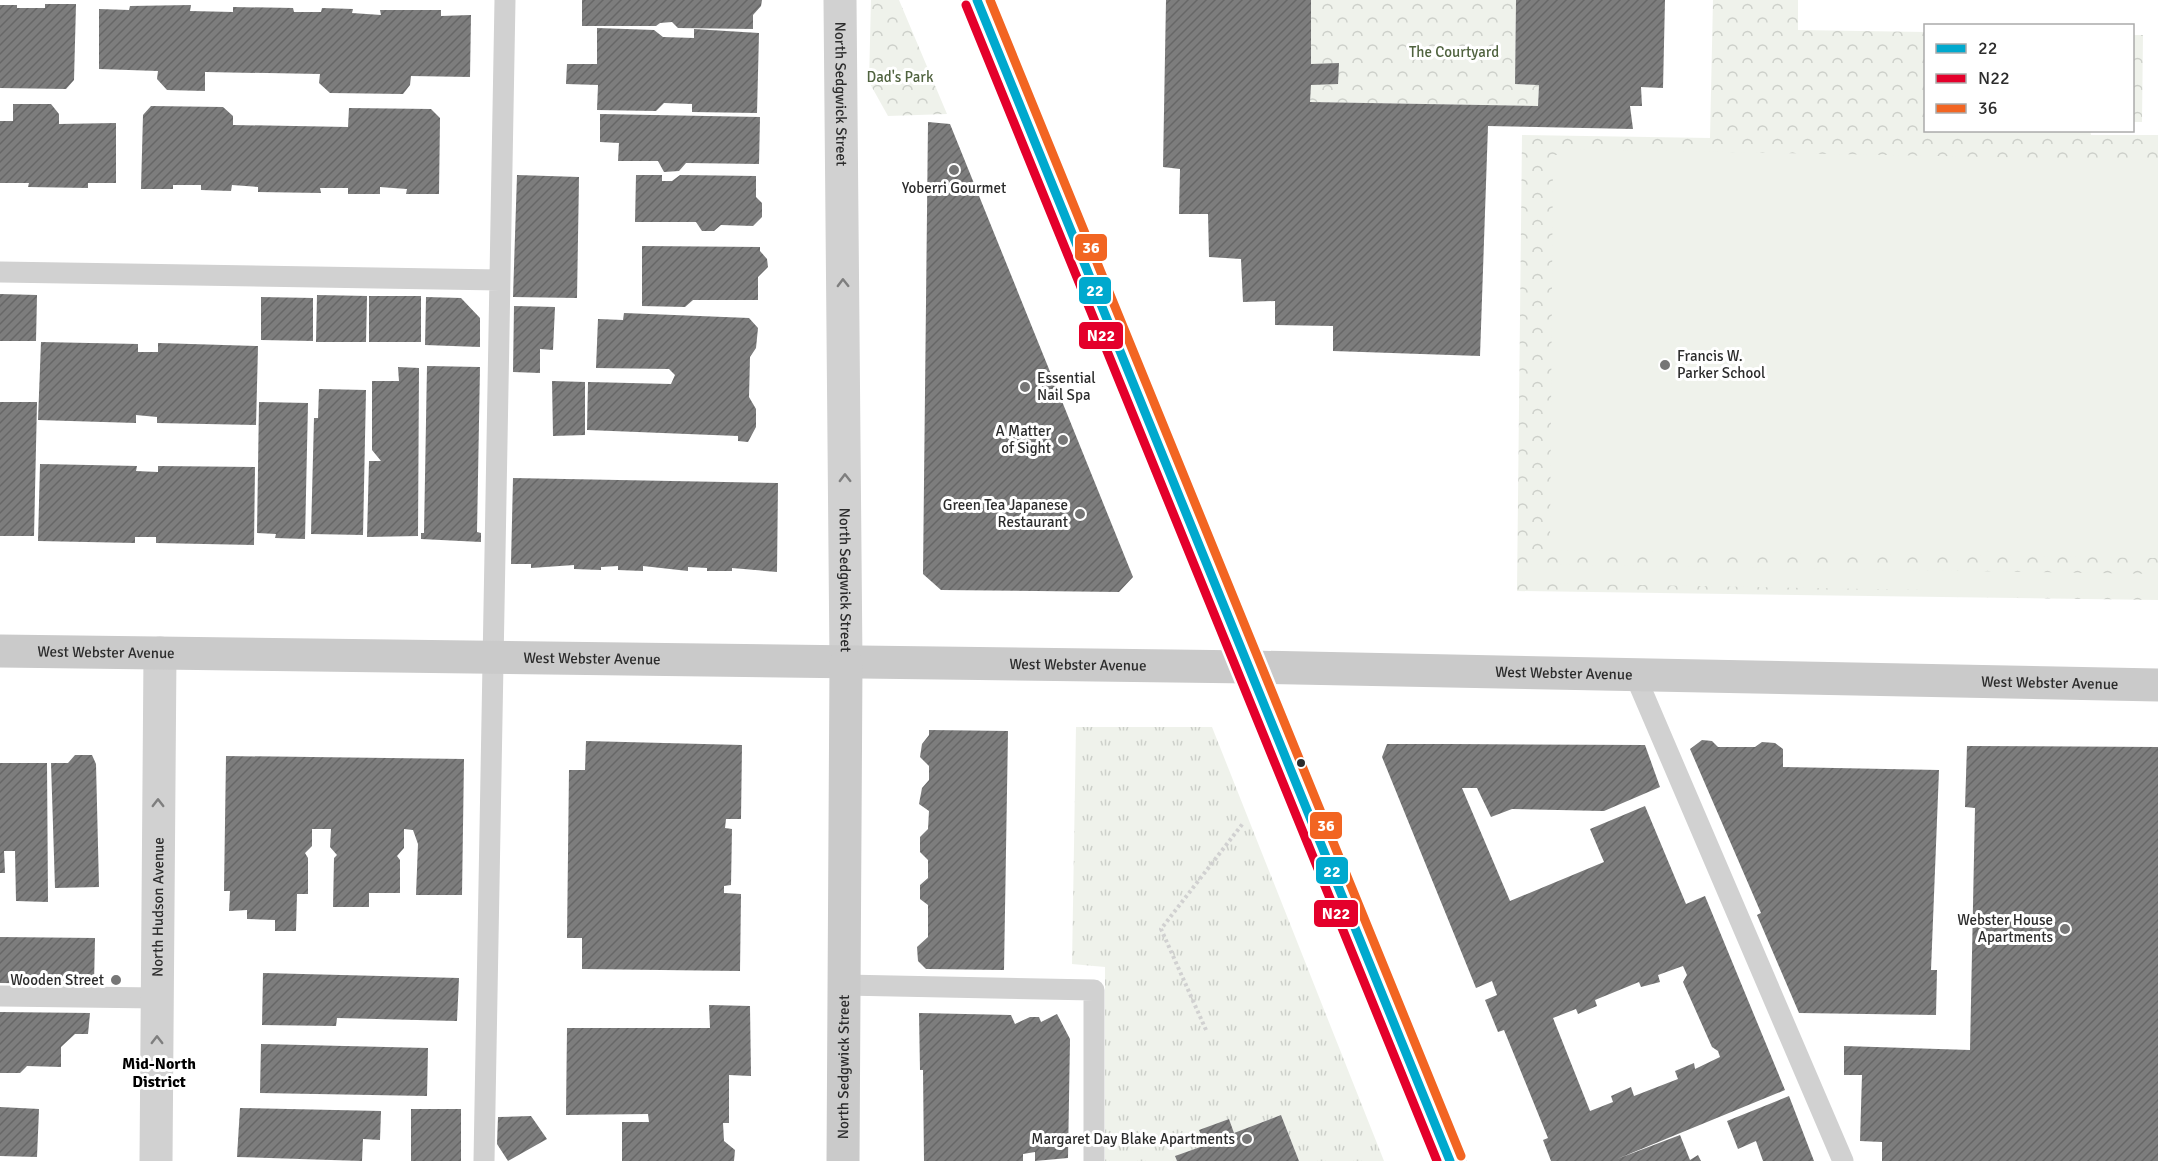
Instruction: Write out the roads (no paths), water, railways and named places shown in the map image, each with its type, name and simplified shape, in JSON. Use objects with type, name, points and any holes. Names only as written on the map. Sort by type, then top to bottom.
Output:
[{"type":"street","name":"North Sedgwick Street","points":[[840,0],[846,663],[843,1161]]},
{"type":"street","points":[[976,0],[1251,667],[1450,1161]]},
{"type":"street","name":"West Webster Avenue","points":[[0,651],[1251,667],[2158,686]]},
{"type":"street","name":"North Hudson Avenue","points":[[156,1161],[160,653]]},
{"type":"lane","points":[[484,1161],[505,0]]},
{"type":"lane","points":[[0,272],[500,280]]},
{"type":"lane","points":[[1635,675],[1843,1161]]},
{"type":"lane","points":[[844,985],[1094,990],[1094,1161]]},
{"type":"lane","points":[[0,996],[157,998]]},
{"type":"place","name":"Yoberri Gourmet","points":[[954,170]]},
{"type":"place","name":"Francis W. Parker School","points":[[1665,365]]},
{"type":"place","name":"Essential Nail Spa","points":[[1025,387]]},
{"type":"place","name":"A Matter of Sight","points":[[1063,440]]},
{"type":"place","name":"Green Tea Japanese Restaurant","points":[[1080,514]]},
{"type":"place","name":"Webster House Apartments","points":[[2065,929]]},
{"type":"place","name":"Wooden Street","points":[[116,980]]},
{"type":"place","name":"Margaret Day Blake Apartments","points":[[1247,1139]]},
{"type":"district","name":"Mid-North District","points":[[159,1073]]},
{"type":"park label","name":"The Courtyard","points":[[1454,52]]},
{"type":"park label","name":"Dad's Park","points":[[900,77]]}]
